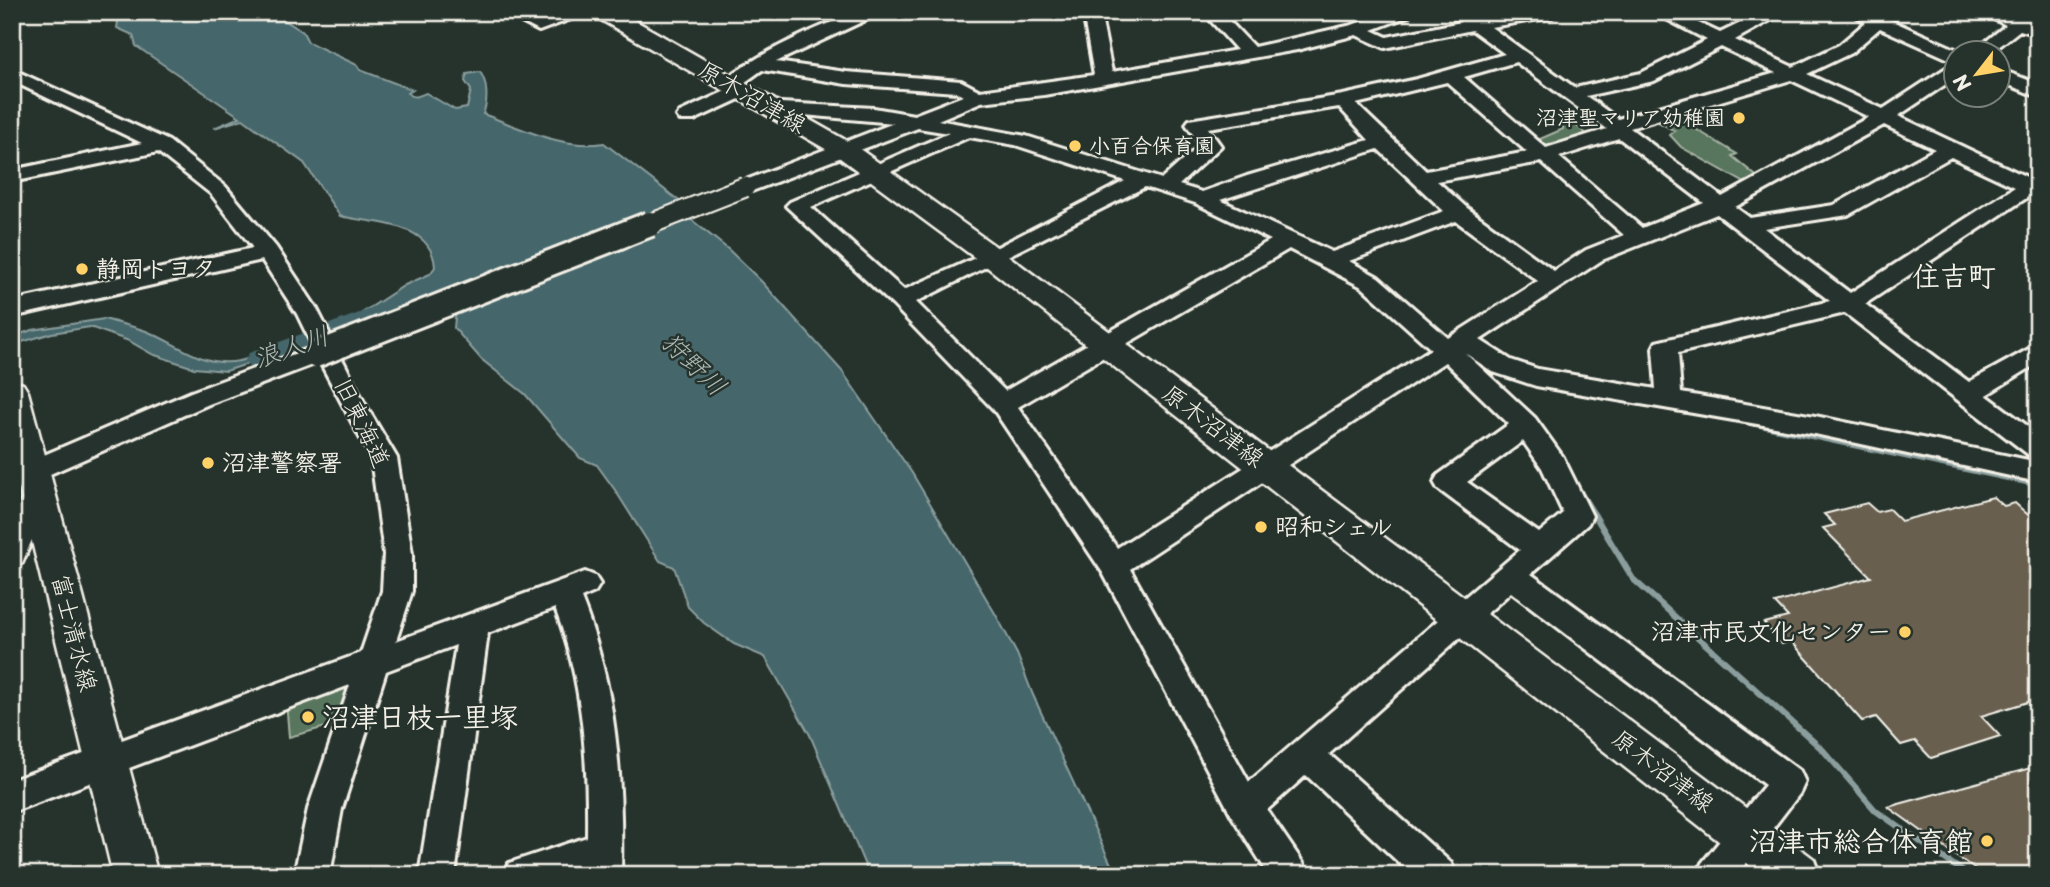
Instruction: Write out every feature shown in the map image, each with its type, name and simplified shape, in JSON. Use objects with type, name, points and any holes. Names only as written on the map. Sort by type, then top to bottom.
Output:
[{"type":"main road","name":"原木沼津線","points":[[590,12],[746,88]]},
{"type":"main road","name":"原木沼津線","points":[[604,12],[746,88],[872,174],[1742,840],[1798,875]]},
{"type":"main road","name":"富士清水線","points":[[12,392],[27,487],[107,760],[136,875]]},
{"type":"main road","name":"原木沼津線","points":[[1742,840],[1775,875]]},
{"type":"street","points":[[510,12],[538,26],[573,12]]},
{"type":"street","points":[[687,117],[746,88],[812,35],[875,12]]},
{"type":"street","points":[[1091,12],[1104,77]]},
{"type":"street","points":[[1211,12],[1250,53]]},
{"type":"street","points":[[12,555],[27,487],[200,398],[841,152],[977,97],[1044,89],[1307,43],[1358,29],[1403,12]]},
{"type":"street","points":[[1459,12],[1619,128],[1847,305],[2038,448]]},
{"type":"street","points":[[1358,29],[1385,43],[1552,12]]},
{"type":"street","points":[[1661,12],[1950,149],[2035,186]]},
{"type":"street","points":[[1571,94],[1647,77],[1777,12]]},
{"type":"street","points":[[1857,12],[1941,49]]},
{"type":"street","points":[[1987,12],[2026,18],[2038,31]]},
{"type":"street","points":[[2000,38],[2026,18]]},
{"type":"street","points":[[1422,178],[1543,155],[1619,128],[1793,74],[1845,49],[1878,22]]},
{"type":"street","points":[[901,300],[1155,183],[1211,146],[1196,124],[1343,101],[1420,84],[1519,55]]},
{"type":"street","name":"旧東海道","points":[[12,74],[162,145],[218,190],[268,252],[309,314],[353,405],[384,458],[398,554],[397,592],[326,809],[312,875]]},
{"type":"street","points":[[1450,75],[1639,236]]},
{"type":"street","points":[[746,88],[846,78],[961,87],[977,97]]},
{"type":"street","points":[[1113,565],[1594,255],[1719,206],[1884,117],[1941,79]]},
{"type":"street","points":[[2011,80],[2038,91]]},
{"type":"street","points":[[746,88],[911,122],[1019,140],[1202,199],[1370,282],[1454,345],[1526,425],[1554,464],[1578,516],[1245,807]]},
{"type":"street","points":[[1343,101],[1382,142],[1459,213],[1554,282]]},
{"type":"street","points":[[965,130],[959,136],[797,206],[901,300],[1003,404],[1113,565],[1245,807],[1290,875]]},
{"type":"street","points":[[1202,199],[1254,180],[1382,142]]},
{"type":"street","points":[[12,176],[162,145]]},
{"type":"street","points":[[1744,225],[1840,211],[1880,186],[1950,149]]},
{"type":"street","points":[[1669,398],[1665,348],[1847,305],[2035,186]]},
{"type":"street","points":[[1332,261],[1353,250],[1459,213]]},
{"type":"street","points":[[1003,404],[1288,240]]},
{"type":"street","points":[[12,309],[268,252]]},
{"type":"street","points":[[1454,345],[1536,377],[1669,398],[2038,472]]},
{"type":"street","points":[[1967,395],[2038,352]]},
{"type":"street","points":[[1526,425],[1448,482],[1541,550]]},
{"type":"street","points":[[1512,576],[1788,782],[1715,875]]},
{"type":"street","points":[[12,796],[575,588],[578,624],[596,690],[601,732],[604,862],[522,875]]},
{"type":"street","points":[[437,875],[474,626]]},
{"type":"street","points":[[1307,755],[1438,875]]},
{"type":"green space","points":[[1669,113],[1737,154],[1732,156],[1756,176],[1745,183],[1681,147],[1670,135],[1675,131],[1651,118]]},
{"type":"green space","points":[[1571,121],[1589,136],[1545,152],[1533,142],[1563,129],[1563,124]]},
{"type":"green space","points":[[351,684],[341,723],[289,737],[286,701]]},
{"type":"water","name":"狩野川","points":[[107,12],[272,12],[303,32],[308,42],[357,65],[360,70],[413,90],[408,93],[412,96],[426,93],[455,110],[467,108],[471,90],[465,81],[467,74],[480,72],[486,93],[483,114],[558,141],[604,143],[678,200],[688,217],[729,250],[762,282],[842,371],[912,473],[1017,654],[1033,695],[1116,875],[869,875],[810,735],[765,657],[734,644],[704,623],[688,607],[674,567],[660,561],[597,465],[580,458],[525,394],[481,359],[454,328],[456,308],[436,297],[393,306],[368,317],[362,313],[405,285],[430,274],[435,267],[431,252],[424,241],[399,227],[340,216],[304,163],[243,119],[214,128],[240,117],[136,46],[133,35],[117,28],[118,22]]},
{"type":"water","points":[[104,319],[146,331],[201,358],[213,361],[239,361],[296,341],[301,346],[226,371],[194,368],[152,354],[129,341],[90,327],[52,333],[12,345],[12,337],[32,330]]},
{"type":"building","name":"沼津市民文化センター","points":[[1993,497],[2004,506],[2015,503],[2027,514],[2038,511],[2038,699],[1981,716],[2000,736],[1931,758],[1915,741],[1901,745],[1876,717],[1862,721],[1791,641],[1782,644],[1764,623],[1788,617],[1775,603],[1871,577],[1823,528],[1835,525],[1824,514],[1867,503],[1877,512],[1889,509],[1901,521]]},
{"type":"building","name":"沼津市総合体育館","points":[[2038,766],[2038,875],[1983,875],[1888,807]]},
{"type":"waterway","name":"浪人川","points":[[260,360],[456,287]]},
{"type":"waterway","points":[[1739,421],[2038,485]]},
{"type":"waterway","points":[[1577,486],[1595,515]]},
{"type":"waterway","points":[[1594,514],[1633,579],[1823,750],[1876,811],[1968,875]]},
{"type":"place","name":"沼津聖マリア幼稚園","points":[[1739,118]]},
{"type":"place","name":"小百合保育園","points":[[1075,146]]},
{"type":"place","name":"静岡トヨタ","points":[[82,269]]},
{"type":"place","name":"沼津警察署","points":[[208,463]]},
{"type":"place","name":"昭和シェル","points":[[1261,527]]},
{"type":"place","name":"沼津市民文化センター","points":[[1905,632]]},
{"type":"place","name":"沼津日枝一里塚","points":[[308,717]]},
{"type":"place","name":"沼津市総合体育館","points":[[1987,841]]},
{"type":"district","name":"住吉町","points":[[1954,276]]}]
